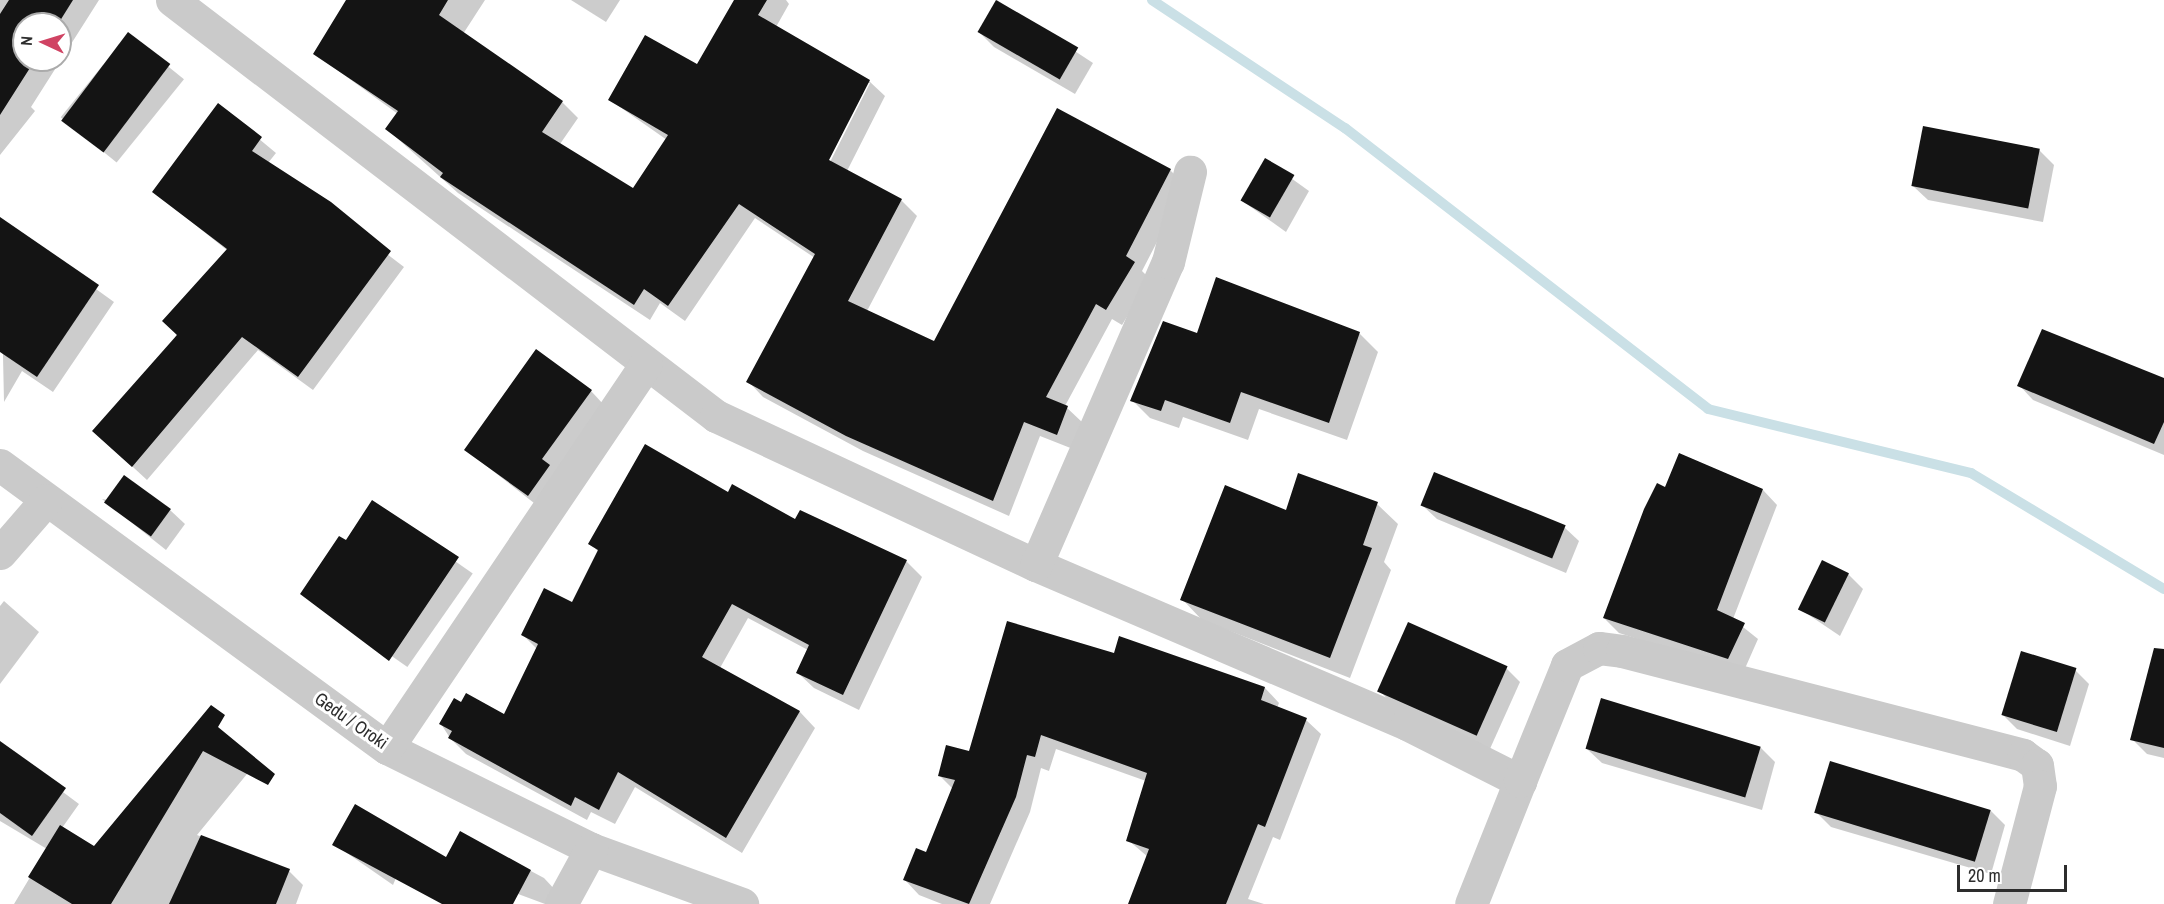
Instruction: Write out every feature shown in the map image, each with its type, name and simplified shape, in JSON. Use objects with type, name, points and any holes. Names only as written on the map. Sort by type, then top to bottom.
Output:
[{"type":"street","points":[[172,0],[716,416],[1036,565],[1407,724],[1520,781]]},
{"type":"street","points":[[1036,565],[1168,262],[1190,172]]},
{"type":"street","points":[[387,748],[646,364]]},
{"type":"street","name":"Gedu / Oroki","points":[[0,465],[387,748],[591,849],[742,904]]},
{"type":"street","points":[[0,553],[46,500]]},
{"type":"street","points":[[1471,904],[1567,665],[1599,648],[1622,651],[2023,755],[2037,765],[2040,786],[2009,904]]},
{"type":"street","points":[[561,904],[591,849]]},
{"type":"building","points":[[9,0],[73,0],[66,12],[12,12],[12,72],[27,72],[0,115],[0,14]]},
{"type":"building","points":[[346,0],[448,0],[439,15],[563,101],[542,132],[633,188],[668,135],[608,100],[645,35],[697,64],[734,0],[767,0],[758,15],[870,80],[829,160],[902,199],[848,301],[934,341],[1057,108],[1171,169],[1126,256],[1135,262],[1106,310],[1096,304],[1046,397],[1068,406],[1057,435],[1024,422],[993,501],[846,436],[746,382],[815,254],[739,204],[668,306],[644,289],[634,305],[440,177],[443,173],[385,129],[398,111],[313,54]]},
{"type":"building","points":[[996,0],[1078,47],[1060,80],[978,32]]},
{"type":"building","points":[[128,32],[170,64],[104,153],[61,121]]},
{"type":"building","points":[[218,103],[262,137],[252,151],[331,202],[391,251],[298,377],[242,337],[132,467],[92,431],[177,335],[162,321],[227,249],[152,192]]},
{"type":"building","points":[[1923,126],[2040,149],[2028,209],[1911,186]]},
{"type":"building","points":[[1265,158],[1294,175],[1270,217],[1240,200]]},
{"type":"building","points":[[0,217],[99,285],[37,377],[0,352]]},
{"type":"building","points":[[1216,277],[1360,332],[1329,423],[1241,392],[1230,423],[1165,400],[1161,411],[1130,401],[1163,321],[1197,333]]},
{"type":"building","points":[[2042,329],[2164,378],[2164,422],[2154,444],[2017,386]]},
{"type":"building","points":[[536,349],[592,390],[542,459],[550,465],[528,496],[464,450]]},
{"type":"building","points":[[645,444],[728,492],[732,484],[795,519],[800,510],[907,560],[843,695],[796,673],[809,645],[732,604],[702,657],[800,711],[726,838],[618,772],[599,810],[575,797],[571,806],[448,738],[452,731],[439,724],[454,698],[461,702],[466,693],[504,714],[538,644],[521,635],[544,588],[572,602],[598,550],[588,544]]},
{"type":"building","points":[[1679,453],[1763,489],[1717,610],[1745,623],[1728,659],[1603,618],[1644,509],[1657,483],[1665,487]]},
{"type":"building","points":[[1434,472],[1566,525],[1552,559],[1421,505]]},
{"type":"building","points":[[1298,473],[1378,502],[1363,545],[1372,548],[1330,658],[1180,600],[1225,485],[1286,510]]},
{"type":"building","points":[[124,475],[171,509],[151,537],[104,503]]},
{"type":"building","points":[[372,500],[459,557],[389,661],[300,594],[339,536],[346,540]]},
{"type":"building","points":[[1822,560],[1849,573],[1825,623],[1798,609]]},
{"type":"building","points":[[1007,621],[1114,653],[1119,636],[1265,687],[1261,700],[1307,718],[1265,827],[1258,824],[1226,904],[1128,904],[1149,849],[1126,841],[1147,773],[1041,735],[1035,757],[1027,755],[1016,797],[969,904],[903,880],[916,848],[926,852],[955,780],[938,776],[946,745],[969,751]]},
{"type":"building","points":[[1408,622],[1508,666],[1477,736],[1377,691]]},
{"type":"building","points":[[2154,648],[2164,649],[2164,748],[2130,740]]},
{"type":"building","points":[[2021,651],[2076,668],[2057,732],[2001,715]]},
{"type":"building","points":[[1601,698],[1761,747],[1745,798],[1586,749]]},
{"type":"building","points":[[211,705],[225,715],[218,727],[275,774],[268,785],[203,751],[111,904],[72,904],[28,877],[60,825],[94,846]]},
{"type":"building","points":[[0,741],[66,788],[32,836],[0,813]]},
{"type":"building","points":[[1830,761],[1991,810],[1975,862],[1814,813]]},
{"type":"building","points":[[355,804],[446,857],[460,831],[531,870],[513,904],[442,904],[332,845]]},
{"type":"building","points":[[201,835],[290,869],[276,904],[169,904]]},
{"type":"waterway","points":[[1152,0],[1345,128],[1708,409],[1971,473],[2164,589]]}]
